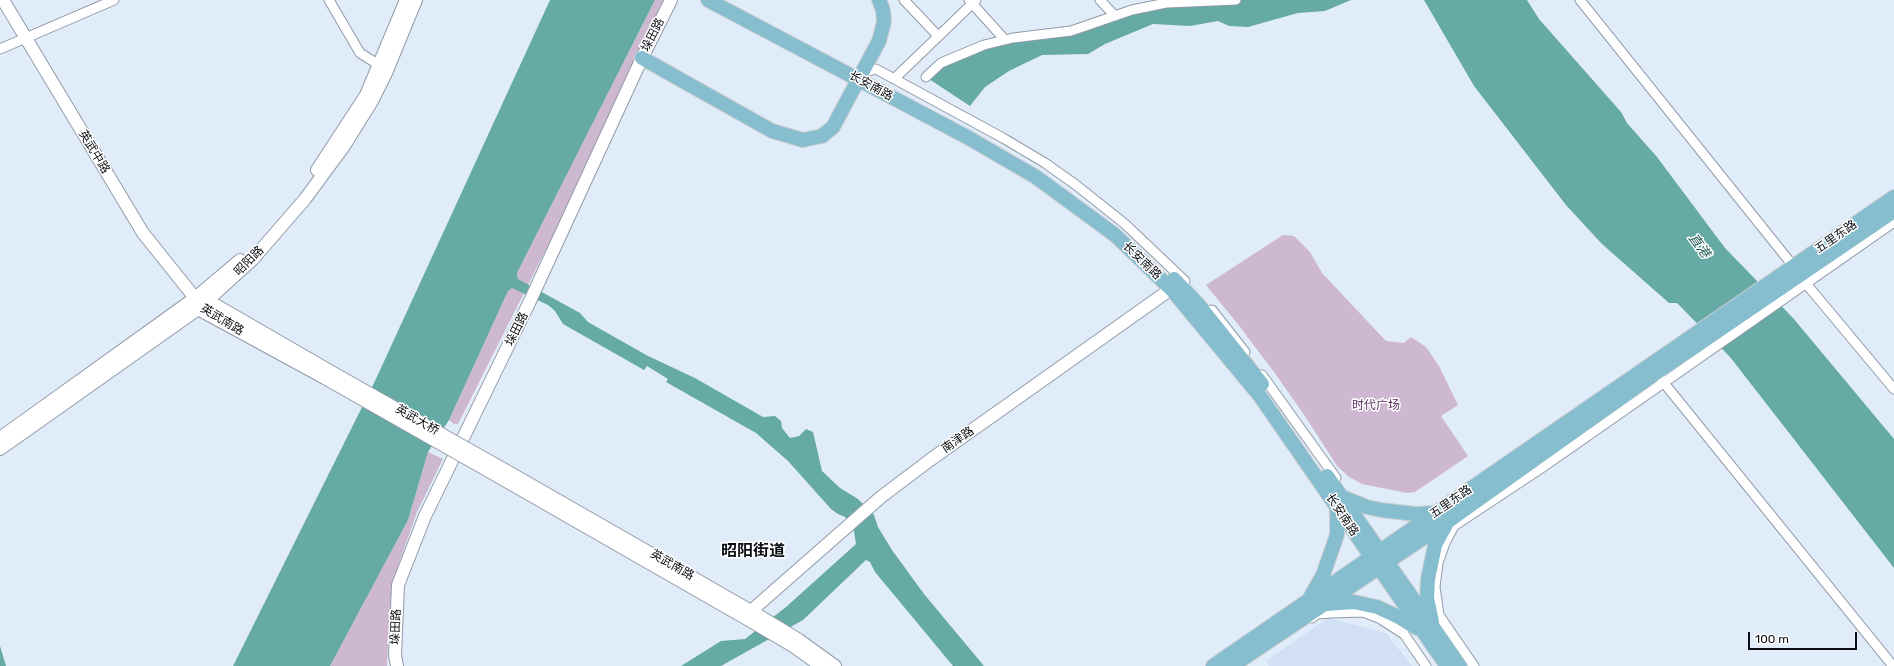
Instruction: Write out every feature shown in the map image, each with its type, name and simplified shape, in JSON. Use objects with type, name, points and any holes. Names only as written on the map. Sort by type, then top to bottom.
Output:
[{"type":"main road","name":"英武中路","points":[[3,0],[143,233],[200,302]]},
{"type":"main road","name":"昭阳路","points":[[0,438],[200,302],[249,253],[301,194],[366,95],[406,0]]},
{"type":"main road","name":"昭阳路","points":[[0,449],[200,302],[253,259],[305,199],[344,146],[372,101],[386,73],[416,0]]},
{"type":"main road","name":"垛田路","points":[[397,666],[395,655],[398,585],[425,516],[537,287],[642,58],[671,0]]},
{"type":"main road","name":"长安南路","points":[[708,0],[805,46]]},
{"type":"main road","name":"长安南路","points":[[728,0],[805,46],[1036,177],[1115,235],[1178,284],[1339,502],[1428,630],[1447,666]]},
{"type":"main road","points":[[642,58],[772,131],[803,140],[822,136],[833,127],[879,41],[884,22],[883,10],[879,0]]},
{"type":"main road","name":"五里东路","points":[[1800,275],[1894,197]]},
{"type":"main road","name":"五里东路","points":[[1213,666],[1309,599],[1447,522],[1657,373],[1894,210]]},
{"type":"main road","name":"南津路","points":[[749,615],[881,497],[930,460],[1178,284]]},
{"type":"main road","name":"英武南路","points":[[200,302],[326,373]]},
{"type":"main road","name":"英武大桥","points":[[326,373],[502,473]]},
{"type":"main road","name":"五里东路","points":[[1232,666],[1325,604],[1435,513],[1657,373]]},
{"type":"main road","name":"英武南路","points":[[502,473],[835,666]]},
{"type":"main road","points":[[1309,599],[1323,575],[1337,535],[1339,502],[1381,510],[1414,514],[1435,513]]},
{"type":"main road","points":[[1325,604],[1354,602],[1377,607],[1428,630],[1428,579],[1435,545],[1447,522]]},
{"type":"main road","name":"长安南路","points":[[1428,630],[1460,666]]},
{"type":"main road","name":"英武南路","points":[[796,643],[821,666]]},
{"type":"street","points":[[0,49],[114,0]]},
{"type":"street","points":[[329,0],[360,53],[379,65]]},
{"type":"street","points":[[904,0],[938,36]]},
{"type":"street","points":[[1100,0],[1115,16]]},
{"type":"street","points":[[926,77],[941,63],[984,45],[1005,40],[1071,31],[1132,10],[1166,3],[1236,0]]},
{"type":"street","points":[[1580,0],[1800,275],[1894,389]]},
{"type":"street","points":[[894,79],[972,1],[1005,40]]},
{"type":"street","points":[[860,76],[876,69],[1003,138],[1057,172],[1125,224],[1178,284],[1203,300],[1234,338],[1337,479]]},
{"type":"street","points":[[1800,275],[1894,222]]},
{"type":"street","points":[[1474,666],[1439,615],[1435,587],[1438,562],[1445,543],[1454,526],[1657,373],[1893,666]]},
{"type":"street","points":[[1242,666],[1317,614],[1347,612],[1363,612],[1379,618],[1404,634],[1426,666]]},
{"type":"shaded area","points":[[1328,618],[1386,633],[1412,666],[1269,666],[1266,661]]},
{"type":"green space","points":[[655,0],[671,0],[528,285],[518,279],[517,273]]},
{"type":"green space","name":"时代广场","points":[[1283,235],[1294,236],[1310,252],[1322,273],[1386,341],[1404,343],[1411,337],[1426,347],[1439,366],[1458,405],[1441,416],[1468,456],[1415,492],[1407,493],[1362,484],[1349,477],[1337,466],[1305,416],[1274,372],[1206,285]]},
{"type":"green space","points":[[515,288],[524,293],[458,424],[454,424],[449,420],[509,289]]},
{"type":"green space","points":[[428,452],[443,459],[417,512],[393,580],[390,603],[387,666],[330,666],[408,520]]},
{"type":"water","points":[[550,0],[655,0],[517,273],[518,279],[580,313],[588,322],[648,356],[695,378],[763,417],[775,416],[781,421],[782,428],[790,438],[799,436],[806,429],[813,432],[822,471],[840,488],[858,499],[874,515],[878,527],[892,550],[924,594],[984,666],[953,666],[875,572],[870,562],[866,560],[803,620],[721,666],[681,666],[721,641],[745,639],[786,607],[856,544],[853,525],[845,517],[831,509],[788,461],[756,433],[666,382],[668,379],[647,366],[644,370],[563,324],[555,311],[548,305],[512,288],[508,291],[449,420],[428,452],[408,520],[330,666],[233,666],[375,381]]},
{"type":"water","points":[[1236,0],[1351,0],[1325,11],[1298,13],[1248,27],[1229,26],[1218,21],[1190,26],[1153,24],[1105,44],[1088,54],[1042,55],[1009,71],[985,87],[970,106],[926,77],[941,63],[984,45],[1048,33],[1132,10]]},
{"type":"water","name":"直港","points":[[1424,0],[1527,0],[1539,19],[1621,112],[1627,123],[1657,157],[1725,248],[1793,318],[1894,439],[1894,568],[1730,357],[1677,303],[1669,303],[1602,244],[1566,205],[1474,86]]},
{"type":"water","points":[[0,646],[6,666],[0,666]]},
{"type":"district","name":"昭阳街道","points":[[753,551]]}]
